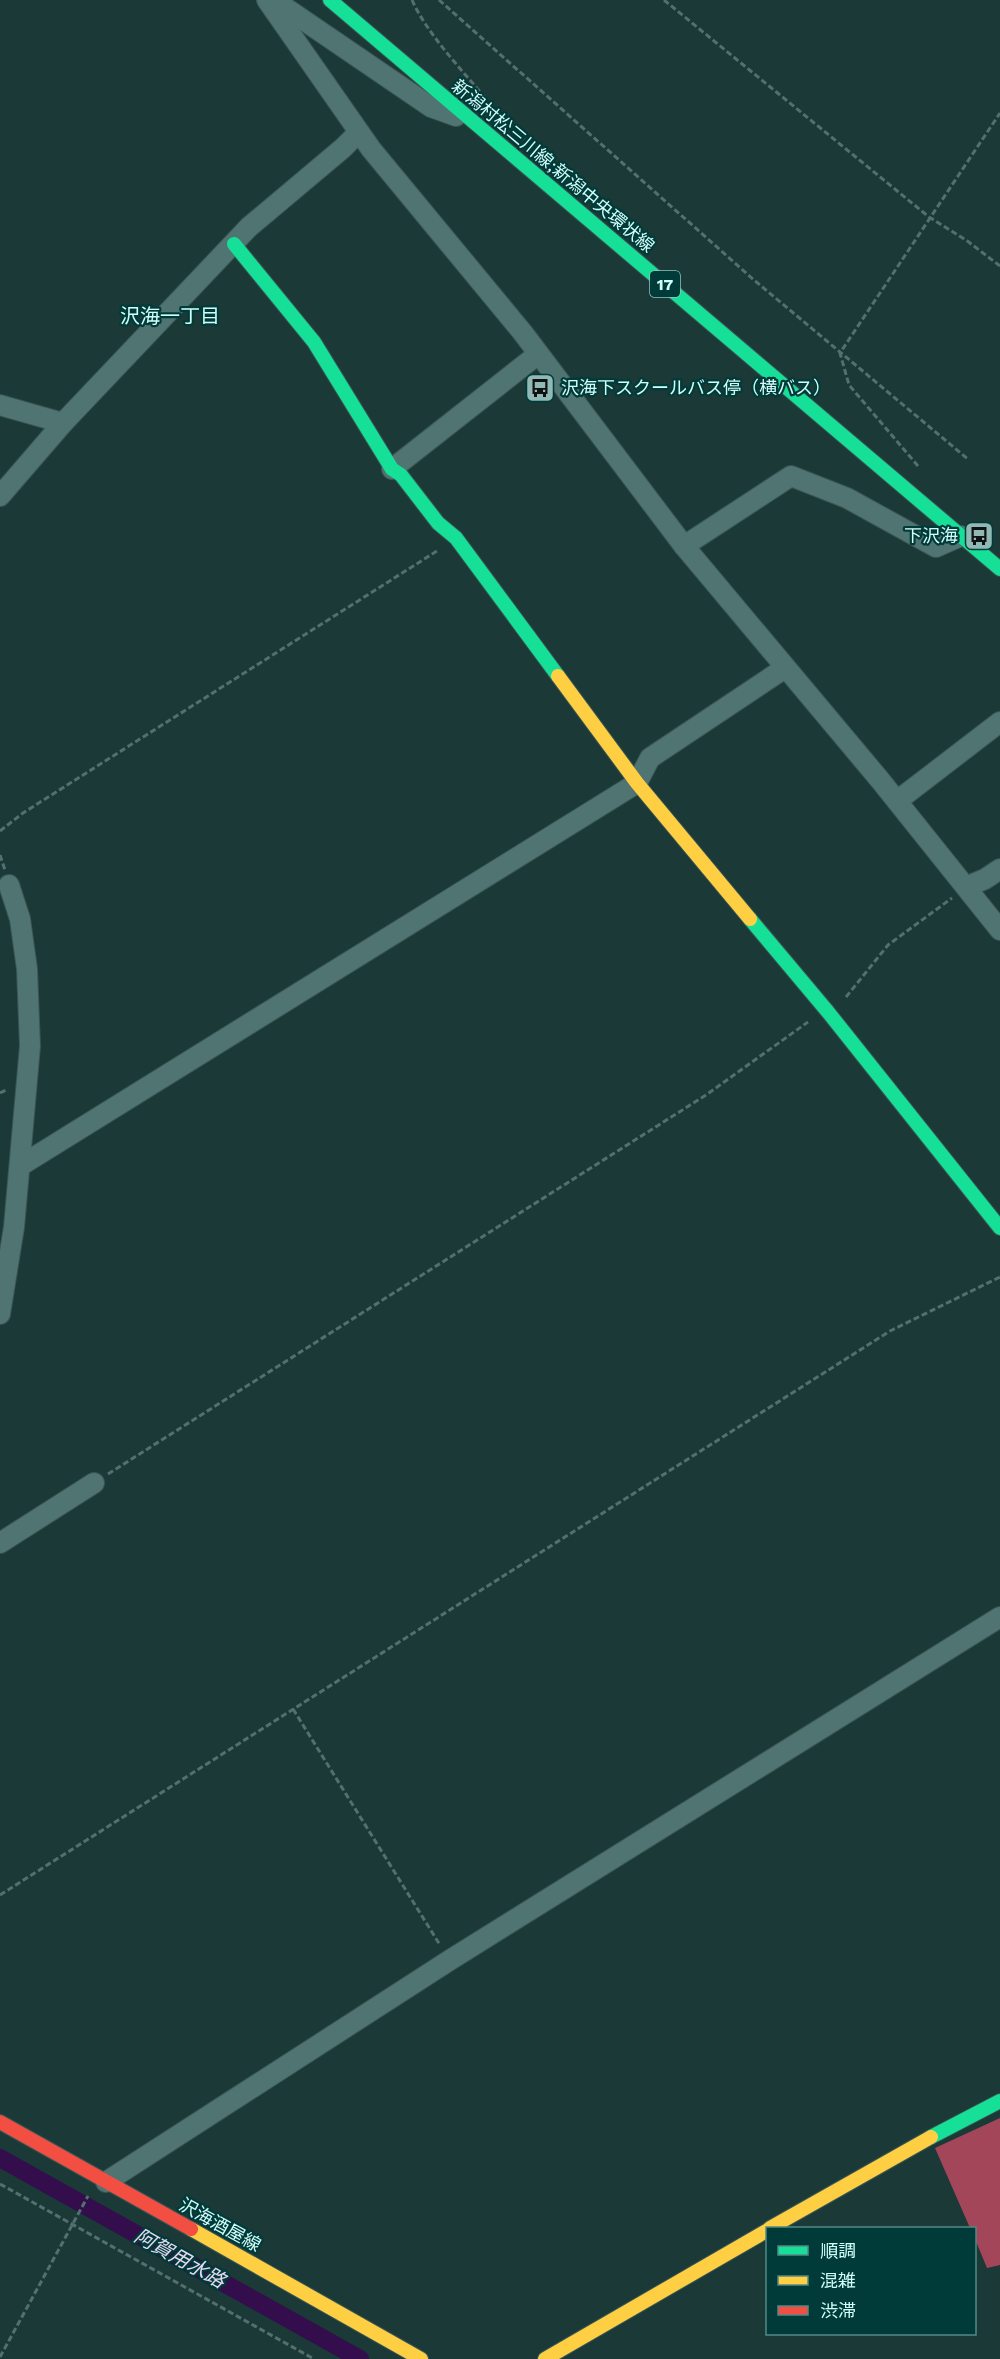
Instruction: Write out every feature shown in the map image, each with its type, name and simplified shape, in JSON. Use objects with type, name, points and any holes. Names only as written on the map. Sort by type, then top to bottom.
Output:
[{"type":"street","points":[[267,0],[358,133],[523,333],[537,355],[684,546],[897,801],[1000,930]]},
{"type":"street","points":[[274,0],[431,107],[475,122]]},
{"type":"street","name":"新潟村松三川線;新潟中央環状線","points":[[330,0],[1000,569]]},
{"type":"street","points":[[0,496],[63,423],[249,227],[358,133]]},
{"type":"street","points":[[234,244],[314,342],[392,469],[401,475],[438,523],[456,538],[637,783],[828,1012],[1000,1228]]},
{"type":"street","points":[[392,469],[537,355]]},
{"type":"street","points":[[0,405],[63,423]]},
{"type":"street","points":[[684,546],[791,476],[847,498],[936,547],[961,536]]},
{"type":"street","points":[[20,1166],[637,783],[650,758],[784,668]]},
{"type":"street","points":[[897,801],[1000,722]]},
{"type":"street","points":[[966,887],[985,879],[1000,869]]},
{"type":"street","points":[[0,1314],[14,1227],[30,1046],[27,969],[20,919],[9,885]]},
{"type":"street","points":[[0,1543],[94,1483]]},
{"type":"street","points":[[99,2187],[450,1960],[1000,1617]]},
{"type":"street","points":[[773,2227],[945,2129],[1000,2101]]},
{"type":"street","name":"沢海酒屋線","points":[[0,2122],[99,2187],[422,2359]]},
{"type":"street","points":[[545,2359],[766,2231]]},
{"type":"path","points":[[412,0],[416,9],[448,52],[490,102]]},
{"type":"path","points":[[439,0],[754,280],[969,460]]},
{"type":"path","points":[[664,0],[929,217],[966,240],[1000,266]]},
{"type":"path","points":[[920,468],[849,385],[840,353],[1000,113]]},
{"type":"path","points":[[0,831],[23,813],[456,538]]},
{"type":"path","points":[[94,1483],[706,1095],[798,1028],[828,1012],[844,1000],[888,945],[966,887]]},
{"type":"path","points":[[0,1895],[890,1331],[1000,1277]]},
{"type":"path","points":[[293,1710],[450,1960]]},
{"type":"path","points":[[0,2184],[314,2359]]},
{"type":"path","points":[[0,2357],[76,2216],[99,2187]]},
{"type":"shaded area","points":[[1000,2118],[1000,2265],[987,2268],[976,2241],[976,2227],[970,2227],[935,2148]]},
{"type":"waterway","name":"阿賀用水路","points":[[0,2158],[360,2359]]},
{"type":"traffic: fast","points":[[330,0],[1000,569]]},
{"type":"traffic: fast","points":[[234,244],[314,342],[392,469],[401,475],[438,523],[456,538],[558,676]]},
{"type":"traffic: fast","points":[[750,919],[828,1012],[1000,1228]]},
{"type":"traffic: fast","points":[[931,2137],[1000,2101]]},
{"type":"traffic: slow","points":[[558,676],[637,783],[750,919]]},
{"type":"traffic: slow","points":[[772,2227],[931,2137]]},
{"type":"traffic: slow","points":[[191,2229],[421,2359]]},
{"type":"traffic: slow","points":[[545,2359],[766,2231]]},
{"type":"traffic: jam","points":[[0,2122],[191,2229]]},
{"type":"place","name":"沢海下スクールバス停（横バス）","points":[[540,388]]},
{"type":"place","name":"下沢海","points":[[979,536]]},
{"type":"district","name":"沢海一丁目","points":[[170,316]]}]
